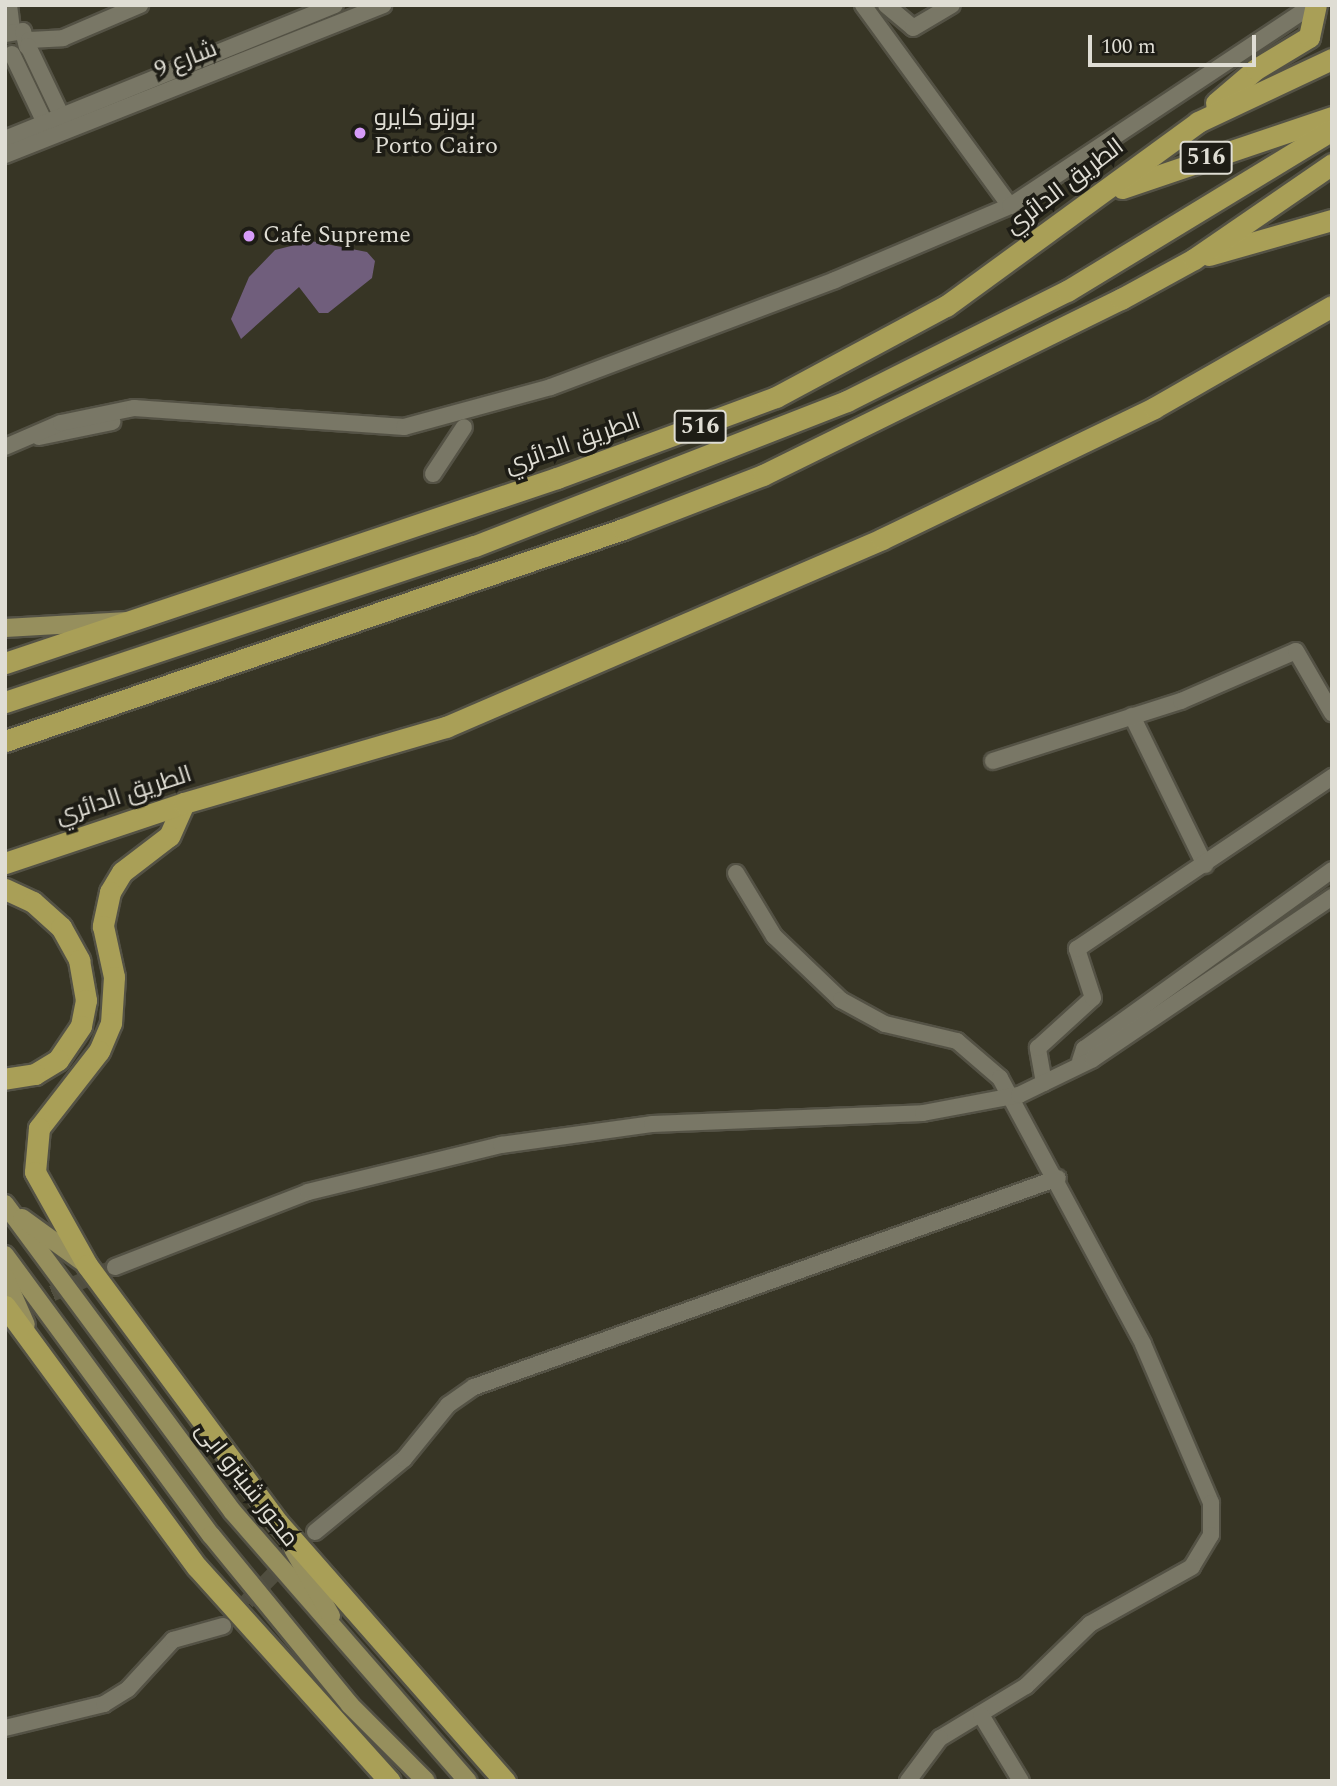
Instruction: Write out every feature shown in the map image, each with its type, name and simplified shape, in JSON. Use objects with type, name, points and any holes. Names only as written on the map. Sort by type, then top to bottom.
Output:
[{"type":"highway","points":[[1198,122],[1255,69],[1309,37],[1315,5]]},
{"type":"highway","name":"الطريق الدائري","points":[[5,663],[132,622],[776,397],[946,306],[1198,122],[1332,59]]},
{"type":"highway","name":"516","points":[[1083,206],[1163,171],[1332,117]]},
{"type":"highway","name":"516","points":[[5,702],[475,547],[847,401],[1067,291],[1332,130]]},
{"type":"highway","points":[[5,741],[752,479],[975,375],[1194,259],[1332,164]]},
{"type":"highway","points":[[1194,259],[1332,220]]},
{"type":"highway","name":"الطريق الدائري","points":[[5,863],[184,803],[446,727],[737,604],[1154,408],[1332,306]]},
{"type":"highway","points":[[184,803],[169,836],[122,872],[110,892],[103,926],[114,977],[111,1023],[99,1051],[46,1115],[35,1143],[42,1190],[87,1265],[278,1523],[505,1781]]},
{"type":"highway","points":[[5,889],[33,902],[61,927],[86,986],[75,1039],[47,1068],[13,1079]]},
{"type":"highway","points":[[5,1306],[157,1516],[247,1624],[390,1781]]},
{"type":"main road","points":[[5,628],[33,631],[97,618],[132,622]]},
{"type":"main road","points":[[6,1205],[87,1265]]},
{"type":"main road","name":"محور شينزو ابى","points":[[6,1205],[233,1512],[354,1656],[468,1781]]},
{"type":"main road","points":[[5,1255],[211,1535],[350,1705],[426,1781]]},
{"type":"main road","points":[[5,1277],[37,1351]]},
{"type":"main road","points":[[278,1523],[354,1656]]},
{"type":"main road","points":[[247,1624],[350,1705]]},
{"type":"street","points":[[9,5],[9,32],[29,43],[61,117]]},
{"type":"street","points":[[45,123],[7,50],[64,37],[140,5]]},
{"type":"street","name":"شارع 9","points":[[5,155],[229,59],[335,5]]},
{"type":"street","name":"شارع 9","points":[[5,139],[383,5]]},
{"type":"street","points":[[863,5],[1010,206]]},
{"type":"street","points":[[886,5],[913,28],[952,5]]},
{"type":"street","points":[[106,418],[168,417],[379,438],[464,427],[551,387],[1010,206],[1254,39],[1297,5]]},
{"type":"street","points":[[1254,39],[1315,5]]},
{"type":"street","points":[[5,447],[106,418],[172,407],[397,427],[450,419],[551,387]]},
{"type":"street","points":[[433,474],[464,427]]},
{"type":"street","points":[[993,761],[1132,716],[1296,651],[1332,713]]},
{"type":"street","points":[[1132,716],[1205,865]]},
{"type":"street","points":[[1044,1083],[1038,1048],[1093,998],[1077,949],[1332,778]]},
{"type":"street","points":[[1080,1060],[1084,1048],[1332,870]]},
{"type":"street","points":[[736,873],[774,936],[826,988],[873,1019],[968,1047],[1013,1097],[1058,1178],[1204,1482],[1212,1526],[1192,1567],[1090,1624],[1038,1676],[981,1716],[940,1738],[908,1781]]},
{"type":"street","points":[[116,1266],[308,1192],[500,1145],[652,1124],[923,1113],[1013,1097],[1044,1083],[1080,1060],[1093,1059],[1332,898]]},
{"type":"street","points":[[315,1532],[404,1459],[448,1405],[474,1387],[1058,1178]]},
{"type":"street","points":[[5,1728],[104,1704],[134,1684],[173,1640],[223,1626]]},
{"type":"street","points":[[981,1716],[1021,1781]]},
{"type":"shaded area","points":[[311,241],[367,252],[375,261],[372,278],[328,313],[319,313],[299,287],[241,339],[231,319],[249,277],[275,250]]},
{"type":"tunnel","points":[[8,1312],[115,1267]]},
{"type":"tunnel","points":[[230,1619],[315,1532]]},
{"type":"place","name":"بورتو كايرو Porto Cairo","points":[[360,133]]},
{"type":"place","name":"Cafe Supreme","points":[[249,236]]}]
